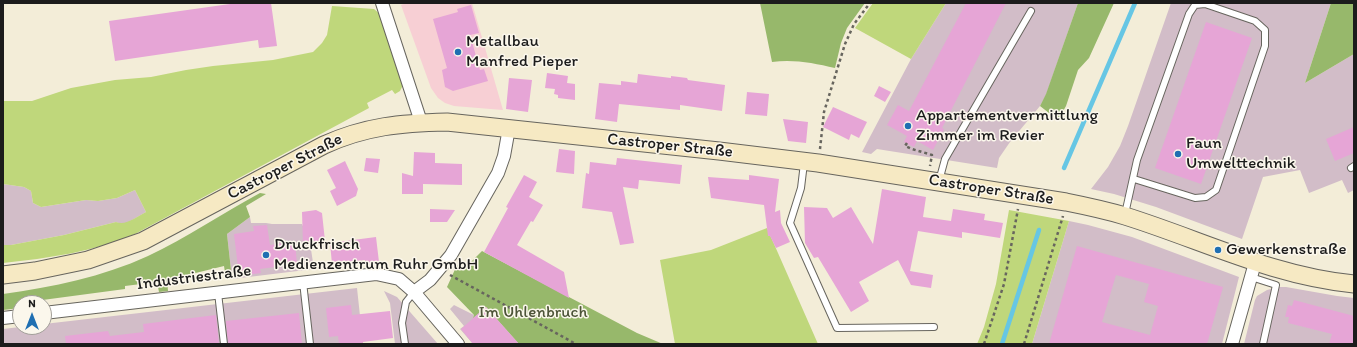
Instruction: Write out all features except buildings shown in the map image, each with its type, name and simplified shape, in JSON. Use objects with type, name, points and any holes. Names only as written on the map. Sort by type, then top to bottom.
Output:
[{"type":"main road","name":"Castroper Straße","points":[[3,275],[35,271],[88,260],[143,241],[324,145],[342,137],[386,126],[421,122],[447,122],[811,162],[1066,202],[1088,206],[1124,216],[1253,270],[1307,276],[1339,283],[1354,284]]},
{"type":"street","points":[[382,3],[421,122]]},
{"type":"street","points":[[414,292],[430,280],[452,255],[498,173],[504,156],[509,128]]},
{"type":"street","points":[[1232,344],[1253,270]]},
{"type":"street","name":"Industriestraße","points":[[52,312],[376,274],[399,279],[414,292],[458,344]]},
{"type":"lane","points":[[1124,216],[1134,179],[1137,160],[1189,14],[1195,6],[1205,4],[1255,21],[1265,30],[1266,46],[1216,190],[1206,197],[1195,198],[1134,179]]},
{"type":"lane","points":[[934,181],[945,159],[1031,11]]},
{"type":"lane","points":[[811,162],[790,222],[837,328],[934,327]]},
{"type":"lane","points":[[1253,270],[1276,285],[1263,344]]},
{"type":"lane","points":[[303,282],[310,344]]},
{"type":"lane","points":[[404,344],[402,323],[406,302],[414,292]]},
{"type":"lane","points":[[218,293],[224,344]]},
{"type":"path","points":[[811,162],[824,112],[845,44],[854,24],[870,3]]},
{"type":"path","points":[[906,143],[905,146],[932,155],[934,181]]},
{"type":"path","points":[[984,344],[1004,284],[1021,195]]},
{"type":"path","points":[[1024,344],[1060,227],[1066,202]]},
{"type":"path","points":[[440,269],[576,344]]},
{"type":"shaded area","points":[[406,3],[472,3],[503,110],[454,106],[445,103],[438,98],[431,88],[401,5]]},
{"type":"shaded area","points":[[946,3],[1078,3],[1046,95],[1040,106],[1010,142],[999,158],[997,168],[877,149],[871,154],[862,152],[911,59]]},
{"type":"shaded area","points":[[1171,3],[1331,3],[1305,83],[1354,54],[1354,190],[1348,193],[1342,180],[1309,193],[1300,170],[1263,177],[1242,239],[1156,207],[1114,194],[1091,189],[1108,167],[1120,146]]},
{"type":"shaded area","points":[[3,184],[24,187],[31,191],[33,203],[41,207],[86,200],[98,201],[117,198],[135,190],[146,212],[127,223],[121,224],[116,222],[64,235],[11,245],[3,245]]},
{"type":"shaded area","points":[[250,217],[251,223],[302,224],[310,243],[314,269],[232,279],[227,234]]},
{"type":"shaded area","points":[[1069,221],[1132,237],[1239,277],[1222,344],[1032,344]]},
{"type":"shaded area","points":[[1278,287],[1354,298],[1354,344],[1244,344],[1257,296],[1267,290]]},
{"type":"shaded area","points":[[357,288],[363,344],[3,344],[3,329],[12,328],[12,335],[52,335],[52,323]]},
{"type":"shaded area","points":[[384,291],[397,297],[438,344],[395,344],[390,303]]},
{"type":"shaded area","points":[[454,305],[474,315],[473,317],[486,307],[519,344],[473,344],[460,329],[464,326],[450,309]]},
{"type":"green space","points":[[760,3],[865,3],[847,28],[841,43],[835,68],[804,62],[772,62]]},
{"type":"green space","points":[[873,3],[946,3],[911,59],[855,28]]},
{"type":"green space","points":[[1078,3],[1114,3],[1089,58],[1078,70],[1066,106],[1058,120],[1040,106],[1046,94]]},
{"type":"green space","points":[[1331,3],[1354,3],[1354,54],[1305,83]]},
{"type":"green space","points":[[332,6],[374,9],[381,15],[404,83],[400,91],[395,94],[392,90],[367,103],[369,108],[135,234],[87,250],[37,259],[3,263],[3,245],[11,245],[64,235],[116,222],[124,223],[146,212],[135,190],[117,198],[98,201],[86,200],[41,207],[33,203],[31,191],[24,187],[3,184],[3,101],[32,101],[71,88],[115,80],[151,77],[213,66],[273,60],[313,52],[322,43],[327,35]]},
{"type":"green space","points":[[260,193],[266,194],[246,206],[250,217],[227,234],[232,279],[226,279],[224,266],[167,280],[168,291],[159,292],[157,282],[125,286],[125,289],[52,299],[52,295],[12,295],[12,309],[3,310],[3,294],[77,280],[113,270],[148,256]]},
{"type":"green space","points":[[1009,210],[1069,221],[1032,344],[977,344],[984,327],[996,284]]},
{"type":"green space","points":[[767,228],[818,344],[675,344],[660,260],[711,250]]},
{"type":"green space","name":"Im Uhlenbruch","points":[[482,251],[637,333],[663,344],[519,344],[486,307],[473,318],[474,315],[447,287],[457,265],[464,269]]},
{"type":"waterway","points":[[1064,168],[1135,3]]},
{"type":"waterway","points":[[1002,344],[1039,230]]},
{"type":"place","name":"Metallbau Manfred Pieper","points":[[458,52]]},
{"type":"place","name":"Appartementvermittlung Zimmer im Revier","points":[[908,126]]},
{"type":"place","name":"Faun Umwelttechnik","points":[[1178,154]]},
{"type":"place","name":"Gewerkenstraße","points":[[1218,250]]},
{"type":"place","name":"Druckfrisch Medienzentrum Ruhr GmbH","points":[[266,255]]}]
